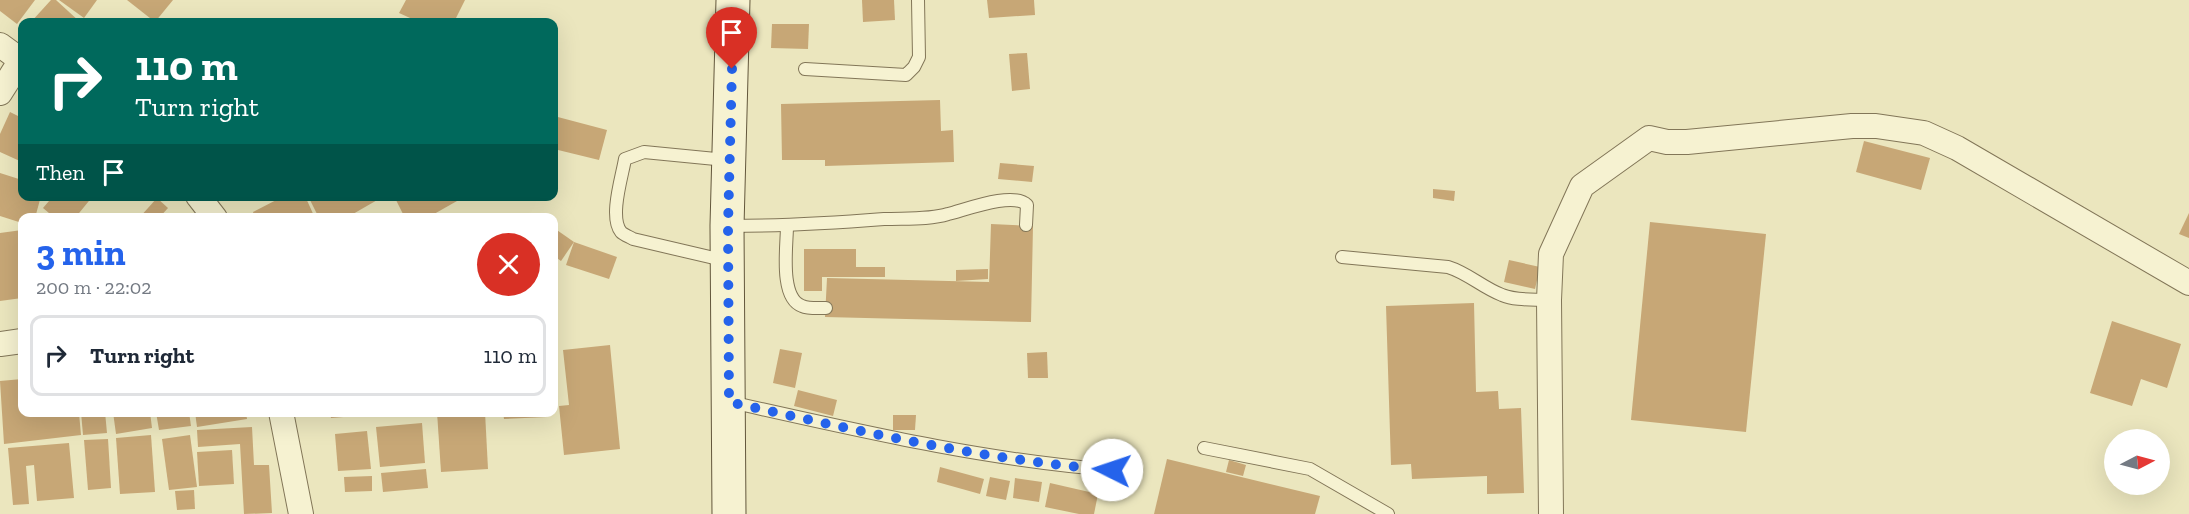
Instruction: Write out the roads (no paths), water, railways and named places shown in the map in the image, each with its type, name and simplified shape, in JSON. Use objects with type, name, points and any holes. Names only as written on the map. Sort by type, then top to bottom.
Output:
[{"type":"main road","points":[[729,514],[728,226],[733,0]]},
{"type":"street","points":[[0,45],[18,58]]},
{"type":"street","points":[[0,93],[18,67]]},
{"type":"street","points":[[1551,514],[1549,300],[1551,254],[1582,186],[1649,138],[1667,142],[1688,142],[1852,126],[1876,126],[1924,133],[1957,148],[2189,283]]},
{"type":"street","points":[[202,201],[211,213]]},
{"type":"street","points":[[0,344],[18,342]]},
{"type":"street","points":[[282,417],[301,514]]},
{"type":"lane","points":[[806,69],[906,75],[914,67],[919,57],[918,0]]},
{"type":"lane","points":[[728,262],[633,239],[621,232],[616,222],[615,212],[625,159],[631,155],[644,152],[730,161]]},
{"type":"lane","points":[[728,226],[787,226],[946,215],[973,205],[1016,200],[1027,205],[1026,225]]},
{"type":"lane","points":[[787,226],[786,273],[790,294],[799,305],[826,308]]},
{"type":"lane","points":[[1342,257],[1448,267],[1462,272],[1500,295],[1549,300]]},
{"type":"lane","points":[[729,402],[998,457],[1051,465],[1112,470]]},
{"type":"lane","points":[[1204,448],[1310,469],[1388,514]]}]
